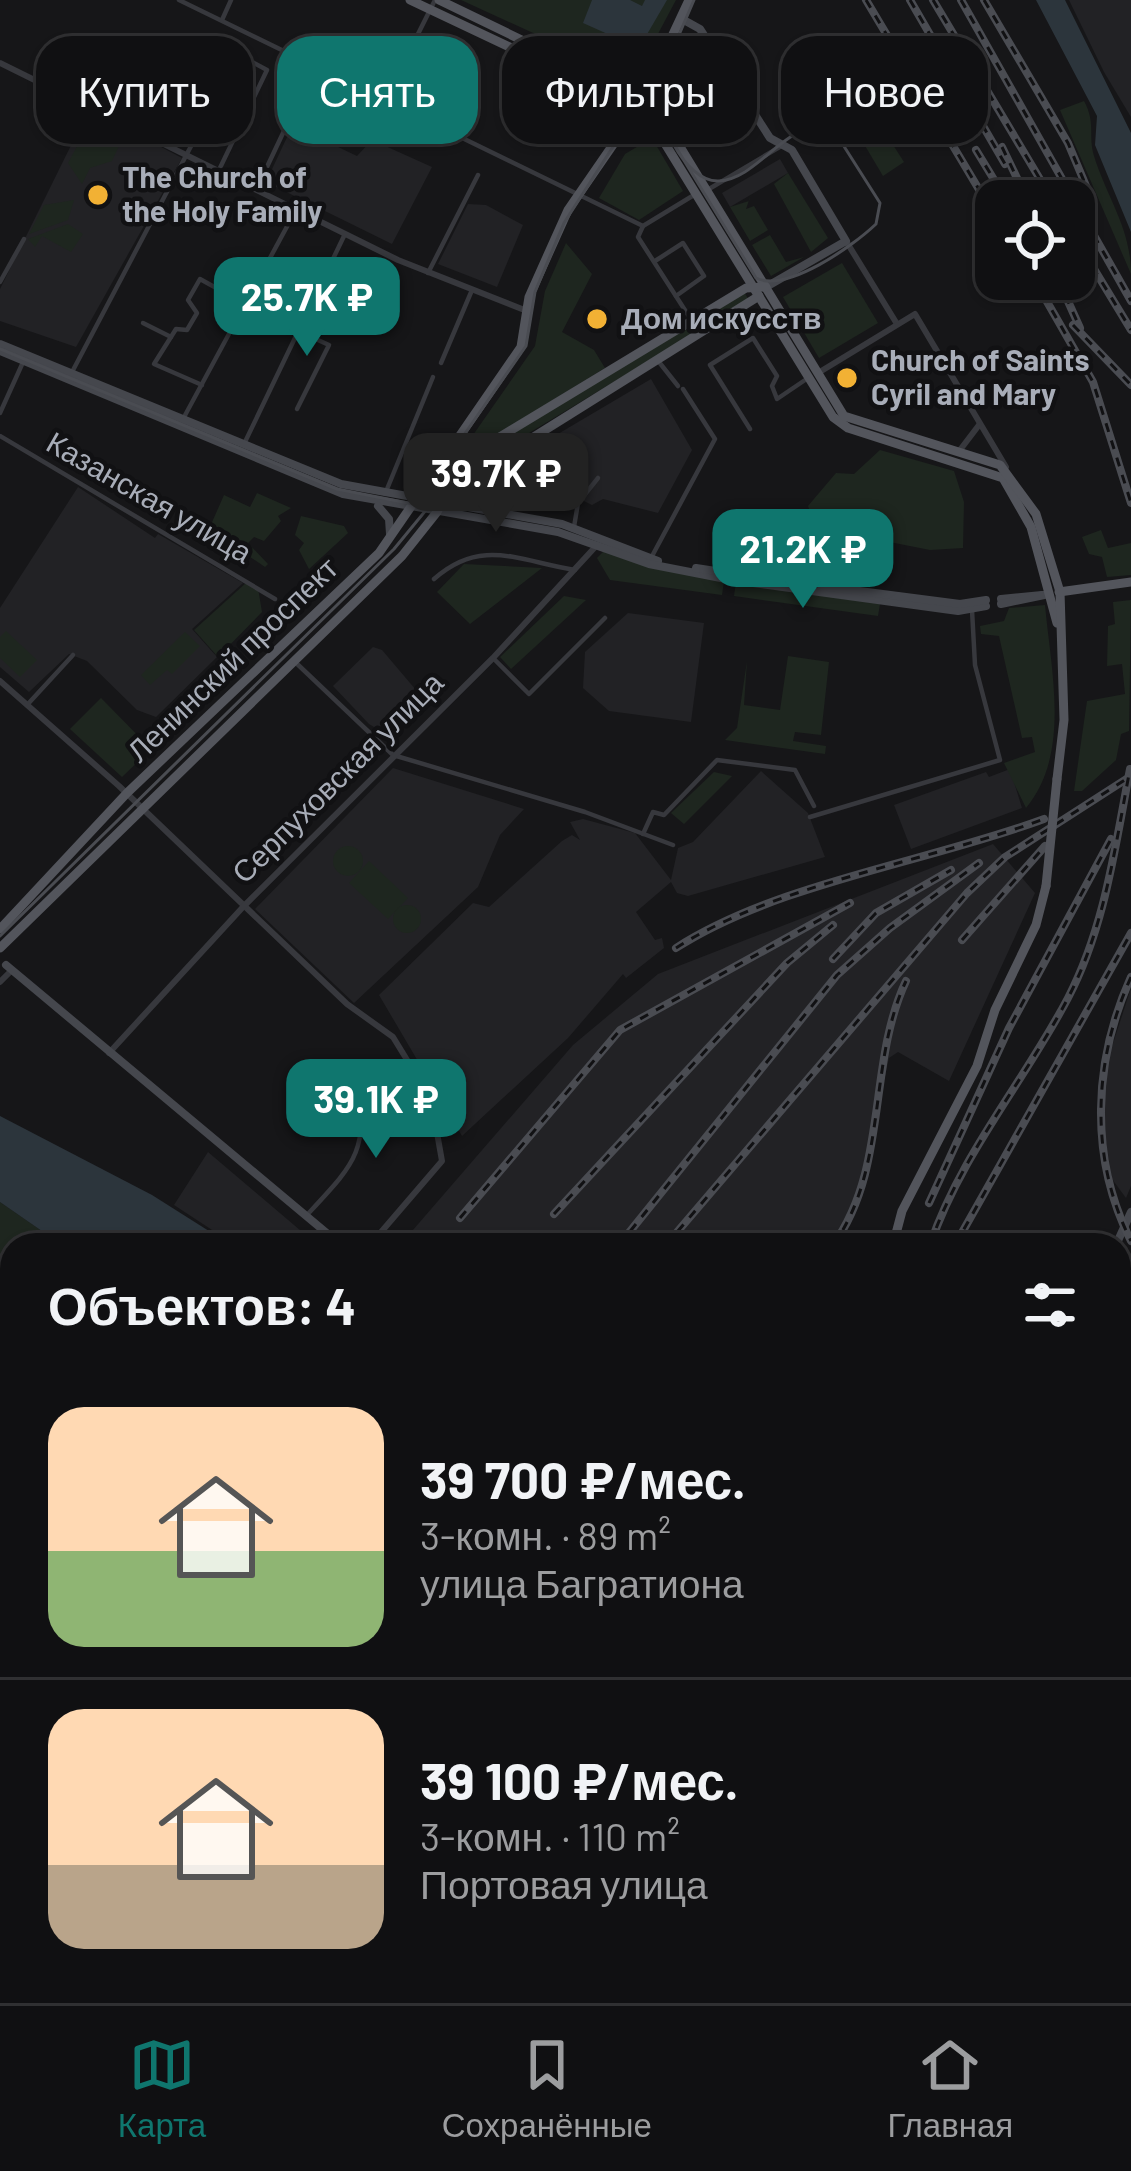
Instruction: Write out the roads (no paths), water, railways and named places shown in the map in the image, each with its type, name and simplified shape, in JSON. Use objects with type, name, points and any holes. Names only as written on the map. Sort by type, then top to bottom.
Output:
[{"type":"main road","points":[[410,0],[435,3],[504,36]]},
{"type":"main road","name":"Ленинский проспект","points":[[674,36],[689,0]]},
{"type":"main road","points":[[682,20],[700,29],[770,138],[792,150],[846,241]]},
{"type":"main road","name":"Ленинский проспект","points":[[0,929],[127,794],[389,542],[520,347],[527,311],[578,194],[613,144]]},
{"type":"main road","points":[[679,144],[833,417],[848,428],[1006,474]]},
{"type":"main road","name":"Ленинский проспект","points":[[2,946],[140,806],[402,556],[440,508],[458,464],[692,321],[760,290],[846,241]]},
{"type":"main road","name":"Ленинский проспект","points":[[449,490],[659,362],[760,290]]},
{"type":"main road","points":[[0,348],[373,502],[574,527],[598,542]]},
{"type":"main road","points":[[813,375],[852,421],[1006,474],[1036,514],[1057,623],[1064,720],[1046,886],[1036,925],[995,1010],[977,1066],[902,1211],[896,1233]]},
{"type":"main road","points":[[242,449],[417,505]]},
{"type":"main road","points":[[373,502],[391,524],[389,542]]},
{"type":"main road","points":[[440,508],[559,532],[650,561],[731,580],[972,610],[986,603],[960,604],[650,561]]},
{"type":"main road","points":[[1001,602],[1131,582]]},
{"type":"main road","points":[[2,946],[6,966],[326,1233]]},
{"type":"street","points":[[179,0],[277,47]]},
{"type":"street","points":[[222,20],[231,0]]},
{"type":"street","points":[[418,36],[435,3]]},
{"type":"street","points":[[70,376],[238,55],[268,70],[219,170]]},
{"type":"street","points":[[0,63],[36,81]]},
{"type":"street","points":[[165,144],[428,273],[527,311]]},
{"type":"street","points":[[257,188],[278,144]]},
{"type":"street","points":[[475,144],[643,226]]},
{"type":"street","points":[[692,321],[638,237],[643,226],[783,145]]},
{"type":"street","points":[[428,273],[478,175]]},
{"type":"street","points":[[182,422],[297,208]]},
{"type":"street","points":[[242,449],[345,233]]},
{"type":"street","points":[[0,281],[24,239]]},
{"type":"street","points":[[846,241],[897,324]]},
{"type":"street","points":[[655,261],[683,243],[704,276],[676,296]]},
{"type":"street","points":[[202,385],[154,364],[176,329],[188,330],[197,314],[188,300],[200,279],[246,304]]},
{"type":"street","points":[[441,363],[472,290]]},
{"type":"street","points":[[750,429],[710,364],[717,358],[752,338],[777,376],[772,386],[777,399],[915,314],[1006,474]]},
{"type":"street","points":[[143,323],[171,337]]},
{"type":"street","points":[[297,410],[328,345],[298,331]]},
{"type":"street","points":[[0,413],[25,357]]},
{"type":"street","points":[[650,561],[716,439],[659,362]]},
{"type":"street","points":[[385,494],[434,376]]},
{"type":"street","points":[[955,453],[971,441],[979,425]]},
{"type":"street","name":"Казанская улица","points":[[0,436],[275,599]]},
{"type":"street","points":[[574,527],[578,503],[598,478]]},
{"type":"street","points":[[506,486],[578,503]]},
{"type":"street","name":"Серпуховская улица","points":[[110,1053],[243,907],[493,658],[598,542]]},
{"type":"street","points":[[434,579],[459,557],[476,554],[574,570]]},
{"type":"street","points":[[810,817],[1000,760],[975,665],[972,610]]},
{"type":"street","points":[[493,658],[529,694],[605,618]]},
{"type":"street","points":[[27,705],[74,655]]},
{"type":"street","points":[[293,660],[394,755],[673,845]]},
{"type":"street","points":[[0,681],[140,806],[347,1004],[393,1036],[431,1099],[442,1161],[380,1233]]},
{"type":"street","points":[[644,834],[653,812],[664,814],[717,760],[795,770],[814,806]]},
{"type":"street","points":[[0,982],[6,966]]},
{"type":"street","points":[[306,1216],[349,1170],[364,1139],[362,1076]]},
{"type":"tram line","points":[[0,936],[394,549],[431,504],[450,455],[526,346],[535,292],[564,223],[618,139],[648,107],[694,0]]},
{"type":"tram line","points":[[833,129],[880,203],[876,224],[836,255],[802,273],[769,281],[756,278],[683,159],[706,179],[734,178],[803,130],[833,129]]},
{"type":"tram line","points":[[674,144],[683,159]]},
{"type":"tram line","points":[[674,144],[683,159]]},
{"type":"tram line","points":[[0,349],[337,489],[413,504],[440,490]]},
{"type":"railway","points":[[866,0],[975,183]]},
{"type":"railway","points":[[910,0],[1005,164]]},
{"type":"railway","points":[[933,0],[1040,180]]},
{"type":"railway","points":[[961,0],[1131,301]]},
{"type":"railway","points":[[984,0],[1068,143],[1084,180]]},
{"type":"railway","points":[[1002,147],[1018,180]]},
{"type":"railway","points":[[976,150],[994,180]]},
{"type":"railway","points":[[1095,271],[1131,330]]},
{"type":"railway","points":[[1046,300],[1093,382],[1131,503]]},
{"type":"railway","points":[[1067,300],[1080,328]]},
{"type":"railway","points":[[1073,325],[1131,385]]},
{"type":"railway","points":[[935,1233],[958,1180],[1081,971],[1107,886],[1130,769]]},
{"type":"railway","points":[[676,1233],[967,893],[1005,857],[1131,776]]},
{"type":"railway","points":[[676,948],[760,906],[1044,819]]},
{"type":"railway","points":[[929,1203],[1009,1028],[1111,839]]},
{"type":"railway","points":[[962,940],[1045,846]]},
{"type":"railway","points":[[629,1233],[837,975],[890,928],[979,863]]},
{"type":"railway","points":[[833,959],[876,913],[951,870]]},
{"type":"railway","points":[[460,1218],[620,1030],[850,903]]},
{"type":"railway","points":[[554,1214],[787,963],[833,925]]},
{"type":"railway","points":[[962,1233],[1131,933]]},
{"type":"railway","points":[[1128,1233],[1108,1177],[1101,1109],[1109,1042],[1131,977]]},
{"type":"railway","points":[[840,1233],[863,1183],[886,1046],[906,981]]},
{"type":"place","name":"The Church of the Holy Family","points":[[98,195]]},
{"type":"place","name":"Дом искусств","points":[[597,319]]},
{"type":"place","name":"Church of Saints Cyril and Mary","points":[[847,378]]}]
